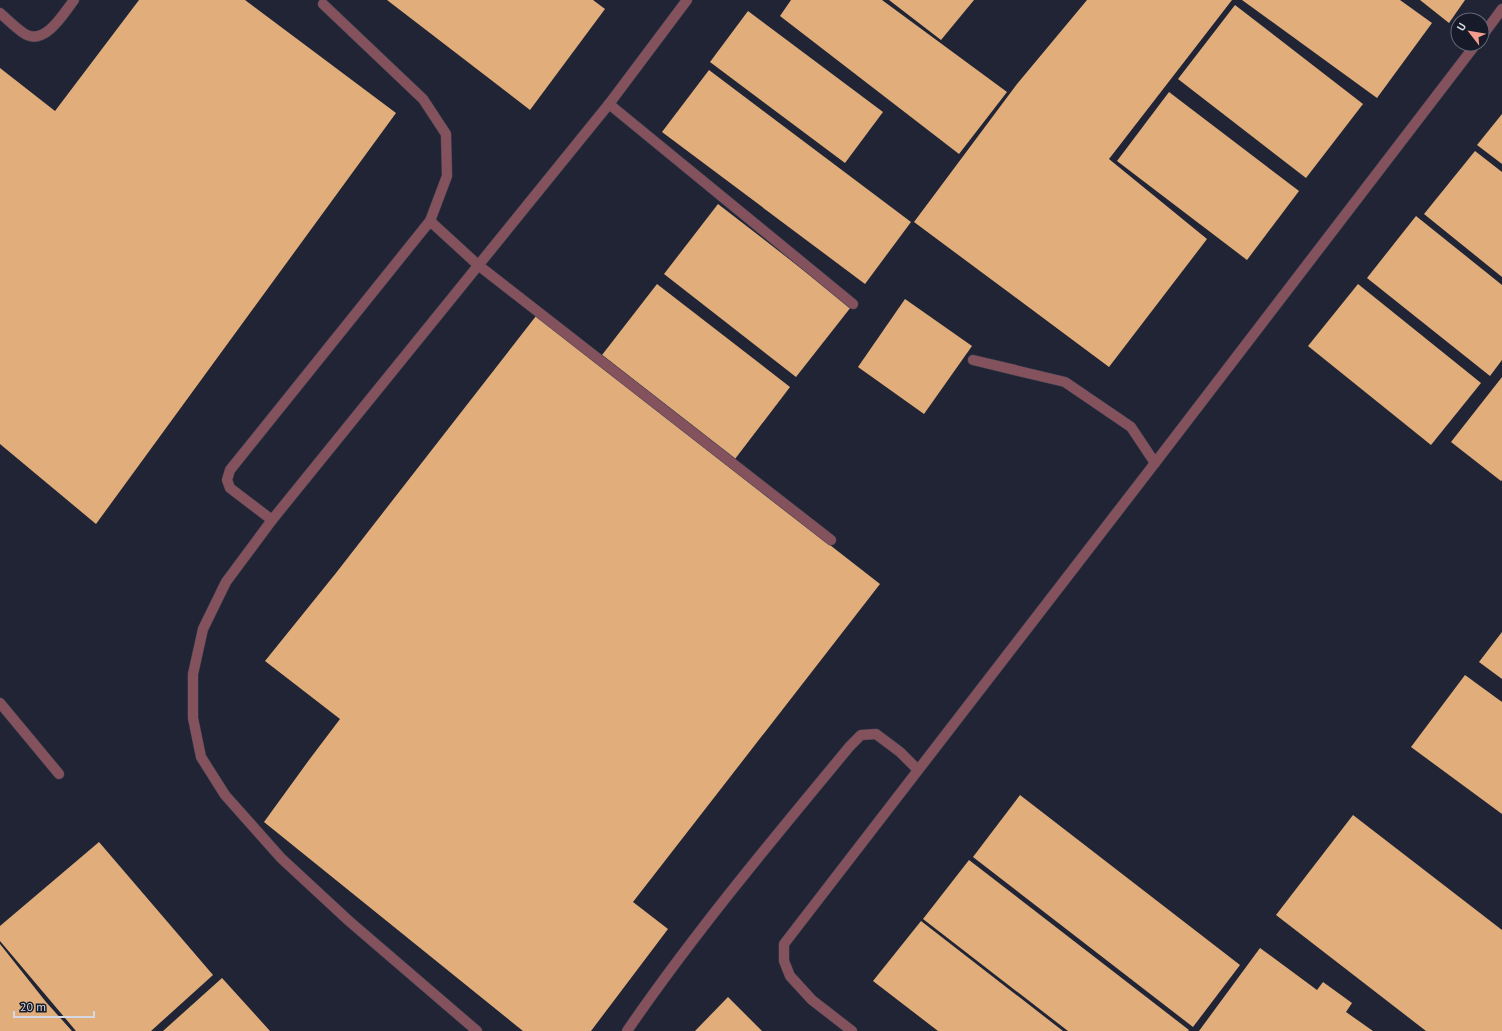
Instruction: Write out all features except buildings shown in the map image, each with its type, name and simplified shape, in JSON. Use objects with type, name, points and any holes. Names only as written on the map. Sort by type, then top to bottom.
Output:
[{"type":"lane","points":[[0,13],[27,36],[40,37],[49,31],[74,0]]},
{"type":"lane","points":[[477,1031],[349,920],[281,858],[225,795],[200,757],[193,718],[193,674],[203,629],[226,582],[272,520],[609,104],[687,0]]},
{"type":"lane","points":[[272,520],[230,488],[227,480],[230,470],[430,221],[447,176],[446,134],[423,99],[323,4]]},
{"type":"lane","points":[[1490,25],[1502,9]]},
{"type":"lane","points":[[852,1031],[812,1000],[790,976],[784,961],[784,944],[1470,52]]},
{"type":"lane","points":[[609,104],[853,304]]},
{"type":"lane","points":[[430,221],[478,266],[831,540]]},
{"type":"lane","points":[[973,360],[1065,382],[1131,428],[1155,463]]},
{"type":"lane","points":[[0,703],[59,774]]},
{"type":"lane","points":[[627,1031],[686,948],[850,746],[861,735],[876,734],[900,752],[918,770]]}]
